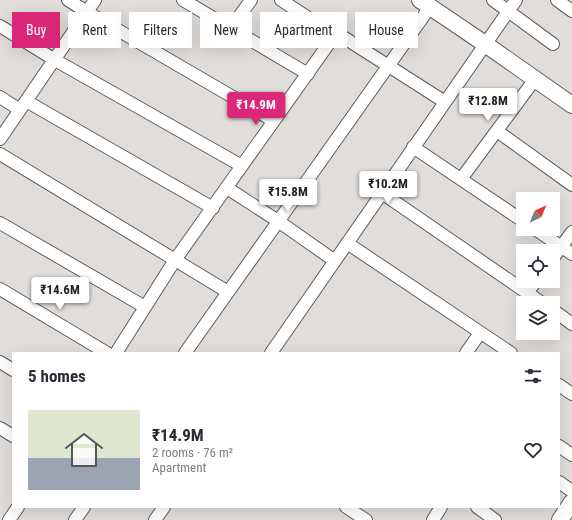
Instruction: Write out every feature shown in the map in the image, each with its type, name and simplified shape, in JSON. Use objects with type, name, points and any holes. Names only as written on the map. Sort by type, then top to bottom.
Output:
[{"type":"street","points":[[68,0],[87,12],[95,0]]},
{"type":"street","points":[[183,0],[204,12]]},
{"type":"street","points":[[242,12],[251,0]]},
{"type":"street","points":[[281,0],[299,12]]},
{"type":"street","points":[[493,0],[553,44]]},
{"type":"street","points":[[272,352],[516,0]]},
{"type":"street","points":[[556,0],[572,11]]},
{"type":"street","points":[[186,352],[389,66],[425,3],[572,105]]},
{"type":"street","points":[[0,26],[54,60],[242,166]]},
{"type":"street","points":[[121,32],[274,121]]},
{"type":"street","points":[[347,39],[445,102]]},
{"type":"street","points":[[0,139],[68,40]]},
{"type":"street","points":[[252,41],[308,74]]},
{"type":"street","points":[[117,352],[176,260],[326,48]]},
{"type":"street","points":[[461,179],[535,79]]},
{"type":"street","points":[[0,98],[23,106],[213,208]]},
{"type":"street","points":[[497,131],[572,185]]},
{"type":"street","points":[[413,147],[516,216]]},
{"type":"street","points":[[0,154],[228,292]]},
{"type":"street","points":[[227,188],[278,221],[335,261]]},
{"type":"street","points":[[382,193],[532,296]]},
{"type":"street","points":[[0,223],[145,307]]},
{"type":"street","points":[[560,249],[572,232]]},
{"type":"street","points":[[546,236],[572,254]]},
{"type":"street","points":[[347,243],[509,352]]},
{"type":"street","points":[[527,293],[531,288]]},
{"type":"street","points":[[0,289],[105,352]]},
{"type":"street","points":[[560,315],[572,324]]},
{"type":"street","points":[[467,352],[480,333]]},
{"type":"street","points":[[0,362],[12,369]]},
{"type":"street","points":[[560,387],[572,394]]},
{"type":"street","points":[[0,428],[12,435]]},
{"type":"street","points":[[560,447],[572,455]]},
{"type":"street","points":[[560,483],[572,491]]},
{"type":"street","points":[[560,520],[572,502]]},
{"type":"street","points":[[9,520],[17,508]]},
{"type":"street","points":[[75,520],[83,508]]},
{"type":"street","points":[[155,520],[163,508]]},
{"type":"street","points":[[352,508],[366,520]]},
{"type":"street","points":[[432,520],[440,508]]},
{"type":"street","points":[[478,508],[495,520]]}]
